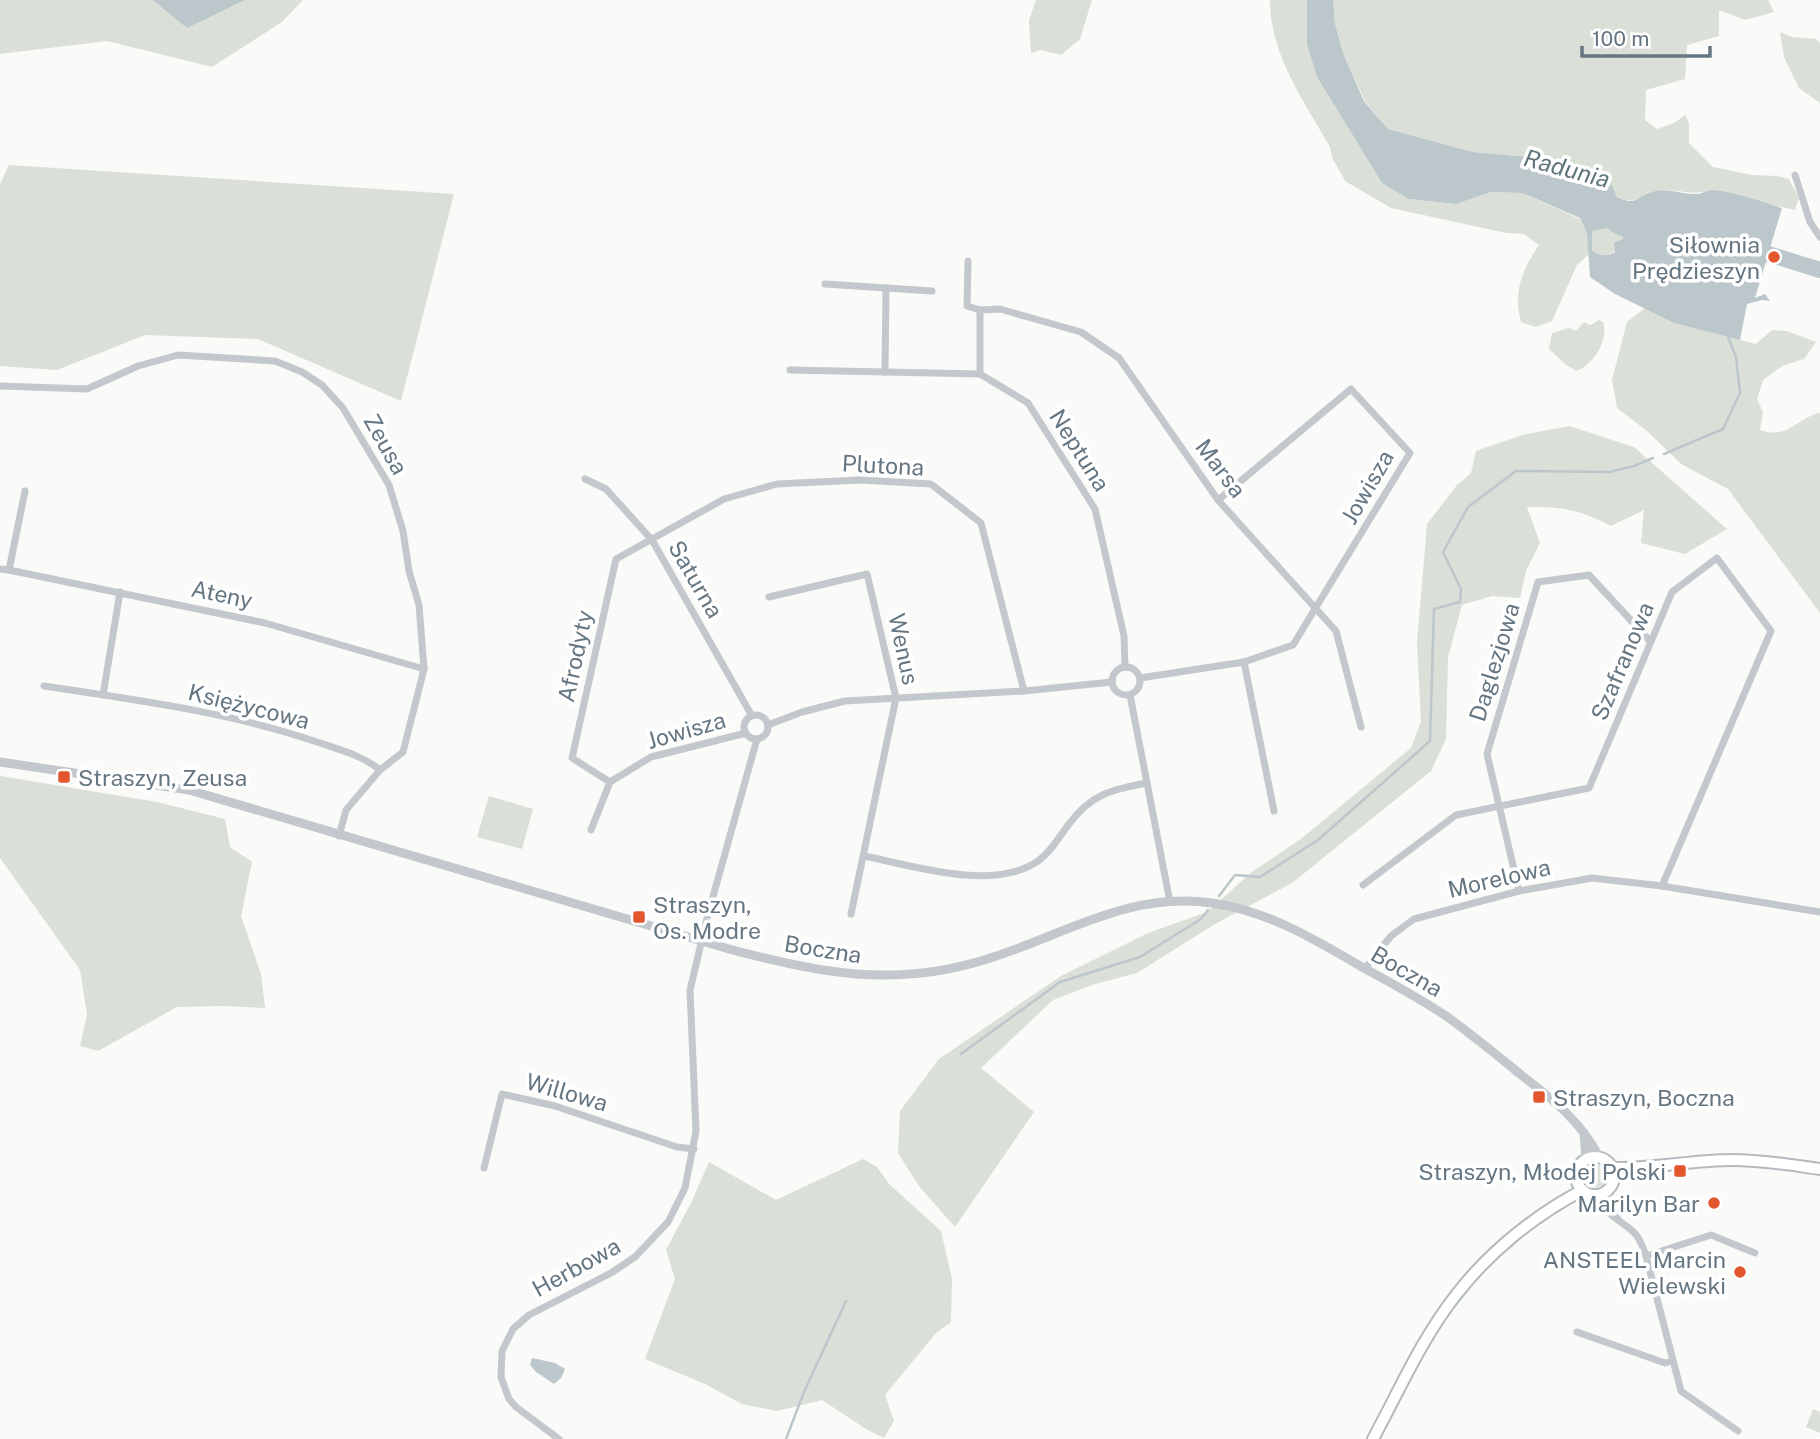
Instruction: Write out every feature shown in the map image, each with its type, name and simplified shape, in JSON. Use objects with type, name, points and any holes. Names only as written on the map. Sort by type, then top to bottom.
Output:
[{"type":"main road","points":[[1580,1185],[1578,1169],[1586,1159],[1599,1157],[1606,1160],[1613,1174]]},
{"type":"main road","points":[[1580,1185],[1601,1192],[1613,1174],[1732,1160],[1820,1169]]},
{"type":"main road","points":[[1373,1439],[1456,1294],[1500,1248],[1580,1185]]},
{"type":"street","points":[[1795,175],[1810,222],[1820,237]]},
{"type":"street","points":[[968,261],[967,306],[980,310],[980,374]]},
{"type":"street","points":[[825,284],[932,291]]},
{"type":"street","points":[[885,372],[886,288]]},
{"type":"street","name":"Marsa","points":[[980,310],[1000,309],[1081,332],[1119,358],[1219,500],[1336,631],[1361,727]]},
{"type":"street","name":"Zeusa","points":[[0,386],[87,388],[138,366],[178,355],[275,361],[302,372],[322,385],[343,408],[389,485],[403,531],[419,605],[424,669],[403,752],[380,770],[346,810],[339,836]]},
{"type":"street","name":"Neptuna","points":[[790,370],[980,374],[1028,403],[1095,509],[1124,636],[1125,667]]},
{"type":"street","name":"Jowisza","points":[[1140,678],[1244,662],[1293,645],[1410,453],[1351,389],[1219,500]]},
{"type":"street","name":"Saturna","points":[[585,480],[606,489],[652,540],[752,716]]},
{"type":"street","name":"Plutona","points":[[652,540],[724,499],[777,484],[860,480],[931,484],[981,523],[1024,691]]},
{"type":"street","points":[[9,570],[25,491]]},
{"type":"street","name":"Afrodyty","points":[[610,782],[572,758],[616,559],[652,540]]},
{"type":"street","name":"Szafranowa","points":[[1363,885],[1457,815],[1589,788],[1672,592],[1717,558],[1771,631],[1662,886]]},
{"type":"street","name":"Ateny","points":[[0,569],[265,623],[424,669]]},
{"type":"street","name":"Wenus","points":[[769,597],[867,574],[896,698],[851,914]]},
{"type":"street","name":"Daglezjowa","points":[[1519,891],[1487,754],[1538,582],[1590,575],[1650,641]]},
{"type":"street","points":[[103,695],[120,592]]},
{"type":"street","points":[[1244,662],[1274,811]]},
{"type":"street","points":[[1125,667],[1132,668],[1140,678],[1139,689],[1130,695],[1118,693],[1112,682],[1115,672],[1125,667]]},
{"type":"street","points":[[768,725],[802,712],[845,701],[1024,691],[1112,682]]},
{"type":"street","name":"Księżycowa","points":[[44,686],[217,714],[366,759],[380,770]]},
{"type":"street","points":[[1130,695],[1170,902]]},
{"type":"street","points":[[702,941],[757,739],[767,733],[768,725],[764,718],[752,716],[745,725],[746,733],[757,739]]},
{"type":"street","name":"Jowisza","points":[[610,782],[650,757],[746,733]]},
{"type":"street","name":"Boczna","points":[[0,762],[190,790],[702,941],[816,971],[864,975],[921,973],[1010,952],[1080,922],[1111,912],[1170,902],[1210,903],[1269,917],[1365,968],[1470,1033],[1559,1105],[1584,1133],[1599,1157]]},
{"type":"street","points":[[591,830],[610,782]]},
{"type":"street","points":[[864,856],[989,877],[1017,872],[1038,861],[1055,846],[1084,805],[1111,790],[1147,783]]},
{"type":"street","name":"Morelowa","points":[[1365,968],[1397,930],[1415,919],[1519,891],[1591,878],[1662,886],[1820,912]]},
{"type":"street","name":"Herbowa","points":[[559,1439],[516,1406],[505,1391],[500,1359],[508,1336],[528,1315],[611,1273],[647,1247],[678,1206],[685,1188],[696,1131],[689,1000],[702,941]]},
{"type":"street","name":"Willowa","points":[[484,1168],[502,1094],[555,1106],[677,1147],[694,1149]]},
{"type":"street","points":[[1584,1133],[1586,1159]]},
{"type":"street","points":[[1601,1192],[1605,1209],[1634,1230],[1641,1240],[1681,1391],[1738,1431]]},
{"type":"street","points":[[1646,1256],[1711,1235],[1755,1253]]},
{"type":"street","points":[[1577,1332],[1665,1363],[1672,1361]]},
{"type":"shaded area","points":[[0,0],[153,0],[187,27],[245,0],[303,0],[282,22],[212,67],[107,41],[0,54]]},
{"type":"shaded area","points":[[153,0],[245,0],[187,28]]},
{"type":"shaded area","points":[[1036,0],[1092,0],[1080,39],[1061,55],[1041,50],[1031,53],[1029,20]]},
{"type":"shaded area","points":[[1270,0],[1307,0],[1307,45],[1317,77],[1382,183],[1408,199],[1456,204],[1491,192],[1522,193],[1580,219],[1587,234],[1589,254],[1577,265],[1552,321],[1536,327],[1521,322],[1518,301],[1521,282],[1539,245],[1524,234],[1506,233],[1391,208],[1345,181],[1332,157],[1330,147],[1282,59]]},
{"type":"shaded area","points":[[1307,0],[1333,0],[1335,24],[1343,53],[1364,101],[1388,129],[1473,152],[1541,158],[1553,166],[1595,177],[1600,183],[1612,185],[1617,197],[1628,201],[1658,191],[1696,194],[1712,190],[1782,208],[1755,298],[1765,294],[1770,301],[1747,304],[1740,340],[1674,323],[1615,294],[1590,277],[1587,234],[1580,218],[1522,193],[1491,192],[1456,204],[1408,199],[1382,183],[1317,77],[1307,45]],"holes":[[[1607,228],[1623,239],[1614,243],[1615,252],[1603,255],[1592,250],[1592,231]]]},
{"type":"shaded area","points":[[1333,0],[1768,0],[1774,12],[1745,20],[1719,10],[1719,36],[1687,45],[1685,79],[1646,90],[1645,120],[1657,129],[1676,122],[1685,115],[1689,123],[1689,143],[1713,167],[1789,179],[1799,198],[1795,210],[1709,190],[1692,193],[1664,190],[1625,200],[1617,197],[1612,185],[1600,183],[1595,177],[1553,166],[1541,158],[1473,152],[1388,129],[1365,101],[1343,53],[1335,24]]},
{"type":"shaded area","points":[[1780,32],[1792,37],[1816,39],[1820,43],[1820,103],[1799,88],[1784,57]]},
{"type":"shaded area","points":[[9,165],[454,194],[401,401],[258,339],[145,335],[57,370],[0,366],[0,184]]},
{"type":"shaded area","points":[[1607,228],[1623,239],[1614,252],[1602,255],[1592,250],[1592,231]]},
{"type":"shaded area","points":[[1645,308],[1674,323],[1756,344],[1772,330],[1787,331],[1816,342],[1804,359],[1782,366],[1763,380],[1757,399],[1763,412],[1760,430],[1778,432],[1820,413],[1820,613],[1728,489],[1681,464],[1647,431],[1617,408],[1612,380],[1627,322]]},
{"type":"shaded area","points":[[1599,320],[1603,322],[1604,329],[1602,344],[1594,358],[1583,368],[1576,371],[1549,349],[1552,333],[1569,328],[1576,331],[1584,322],[1590,325]]},
{"type":"shaded area","points":[[1569,426],[1634,447],[1727,529],[1685,554],[1641,543],[1644,510],[1611,526],[1570,510],[1527,507],[1540,543],[1526,571],[1520,598],[1492,596],[1462,605],[1448,657],[1446,739],[1431,771],[1292,883],[1215,924],[1137,973],[1095,984],[1053,1000],[981,1068],[1034,1112],[955,1227],[919,1186],[898,1153],[900,1111],[939,1059],[1061,976],[1148,933],[1207,912],[1252,872],[1302,838],[1411,748],[1421,721],[1417,642],[1427,524],[1457,485],[1471,473],[1476,451],[1522,435]]},
{"type":"shaded area","points":[[0,776],[157,802],[225,819],[230,847],[252,862],[241,916],[261,974],[265,1008],[177,1007],[98,1051],[80,1046],[87,1014],[80,970],[0,858]]},
{"type":"shaded area","points":[[489,796],[533,809],[522,849],[477,837]]},
{"type":"shaded area","points":[[863,1159],[877,1167],[889,1184],[941,1231],[952,1279],[951,1322],[936,1333],[885,1395],[894,1421],[884,1438],[822,1400],[777,1411],[742,1404],[705,1384],[645,1359],[675,1279],[666,1250],[709,1162],[776,1200]]},
{"type":"shaded area","points":[[1596,1165],[1604,1168],[1607,1176],[1604,1184],[1596,1187],[1588,1184],[1585,1176],[1588,1168]]},
{"type":"shaded area","points":[[532,1358],[555,1363],[565,1369],[561,1378],[554,1384],[536,1372],[530,1365]]},
{"type":"shaded area","points":[[1813,1409],[1820,1412],[1820,1433],[1806,1427]]},
{"type":"waterway","name":"Radunia","points":[[1749,248],[1820,270]]},
{"type":"waterway","points":[[1664,454],[1723,429],[1740,393],[1736,357],[1728,337]]},
{"type":"waterway","points":[[1219,896],[1235,875],[1260,877],[1318,840],[1430,741],[1434,609],[1460,602],[1461,589],[1443,552],[1468,507],[1516,471],[1609,472],[1653,458]]},
{"type":"waterway","points":[[961,1054],[1060,982],[1140,957],[1201,919],[1208,910]]},
{"type":"waterway","points":[[786,1439],[804,1392],[846,1301]]},
{"type":"place","name":"Siłownia Prędzieszyn","points":[[1774,257]]},
{"type":"place","name":"Straszyn, Zeusa","points":[[64,777]]},
{"type":"place","name":"Straszyn, Os. Modre","points":[[639,917]]},
{"type":"place","name":"Straszyn, Boczna","points":[[1539,1097]]},
{"type":"place","name":"Straszyn, Młodej Polski","points":[[1680,1171]]},
{"type":"place","name":"Marilyn Bar","points":[[1714,1203]]},
{"type":"place","name":"ANSTEEL Marcin Wielewski","points":[[1740,1272]]}]
